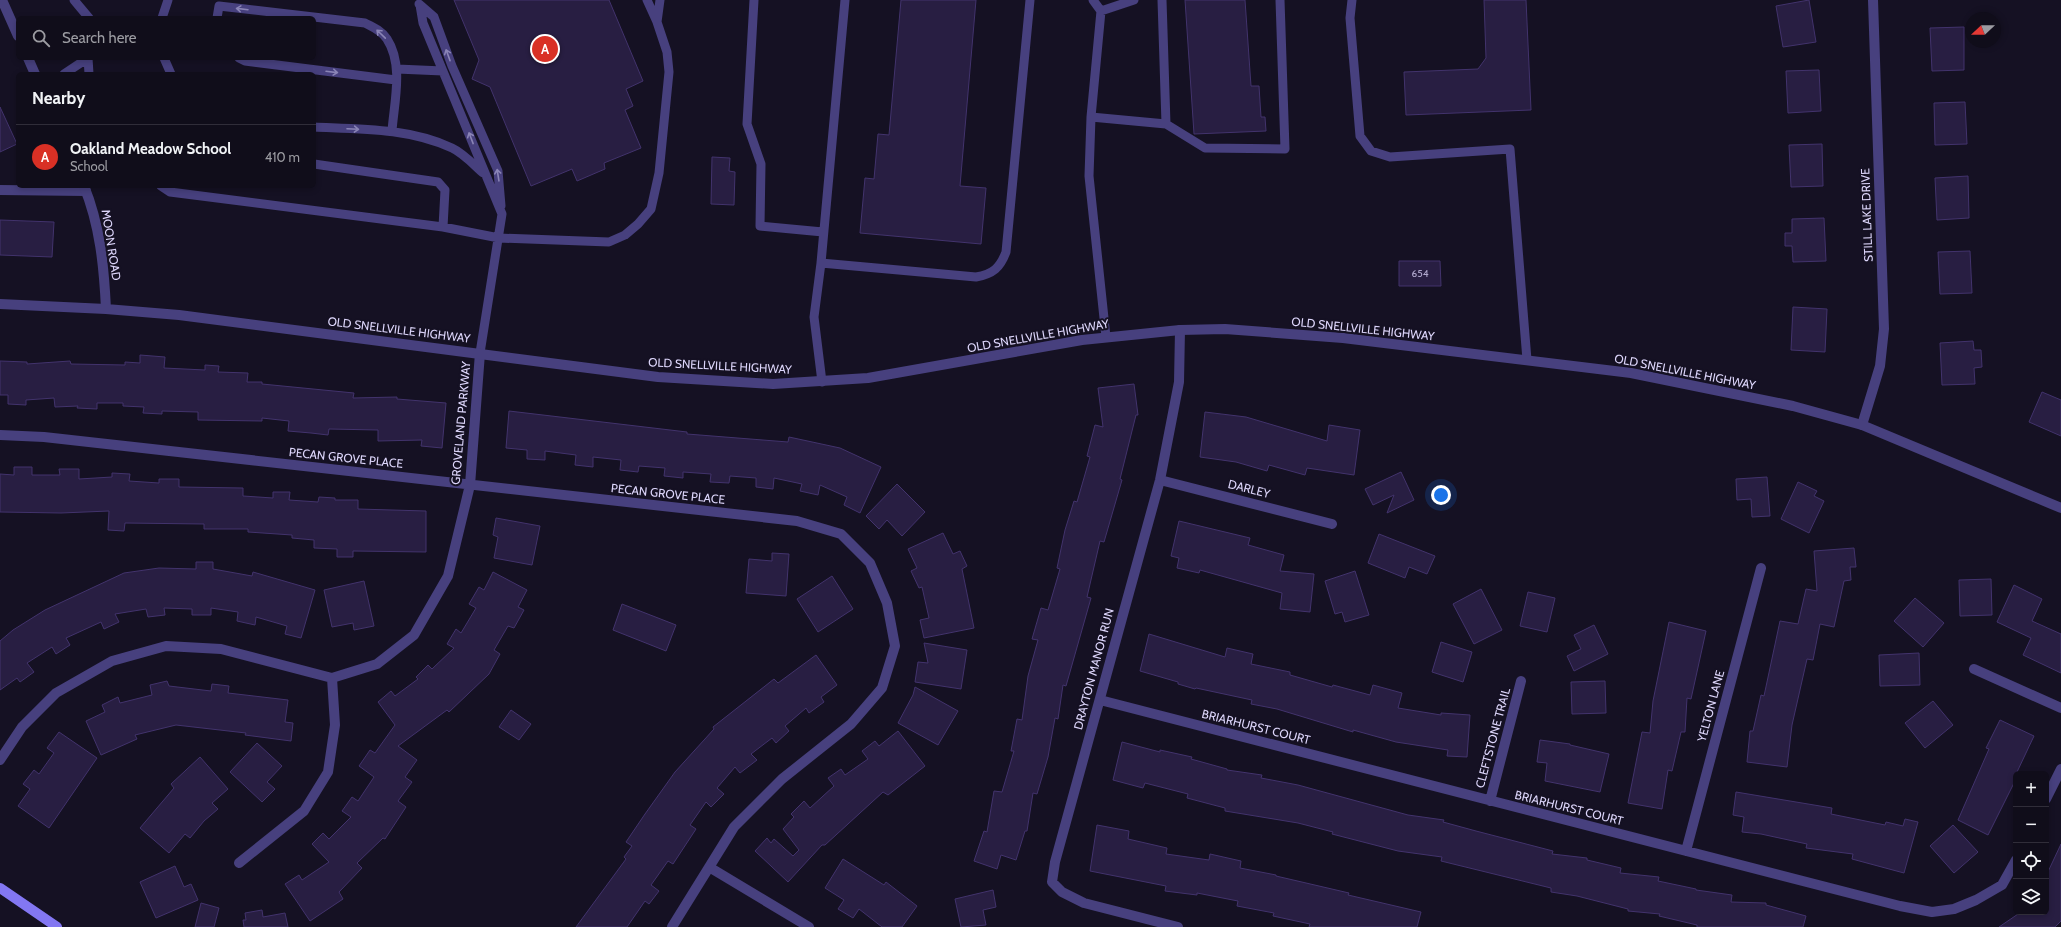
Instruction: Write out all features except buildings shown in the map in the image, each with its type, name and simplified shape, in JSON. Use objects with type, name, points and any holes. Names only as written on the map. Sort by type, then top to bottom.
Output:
[{"type":"main road","points":[[0,888],[56,927]]},
{"type":"street","points":[[2,0],[16,32]]},
{"type":"street","name":"STILL LAKE DRIVE","points":[[1862,425],[1880,366],[1884,329],[1873,0]]},
{"type":"street","points":[[29,60],[34,72]]},
{"type":"street","points":[[0,190],[85,189]]},
{"type":"street","name":"MOON ROAD","points":[[85,189],[99,235],[105,282],[106,309]]},
{"type":"street","name":"OLD SNELLVILLE HIGHWAY","points":[[0,304],[106,309],[178,315],[658,377],[772,384],[868,378],[1106,337],[1180,330],[1225,329],[1344,338],[1631,374],[1793,406],[1862,425],[2061,508]]},
{"type":"street","name":"DRAYTON MANOR RUN","points":[[1178,927],[1084,903],[1062,892],[1052,882],[1055,862],[1160,480],[1179,382],[1180,330]]},
{"type":"street","name":"GROVELAND PARKWAY","points":[[332,678],[377,664],[414,634],[448,576],[470,485],[480,353]]},
{"type":"street","name":"PECAN GROVE PLACE","points":[[0,435],[44,437],[797,521],[841,534],[870,563],[887,603],[895,646],[882,688],[851,724],[782,779],[734,826],[672,927]]},
{"type":"street","name":"DARLEY","points":[[1160,480],[1332,524]]},
{"type":"street","name":"YELTON LANE","points":[[1686,851],[1761,568]]},
{"type":"street","points":[[0,760],[22,727],[56,693],[112,661],[166,646],[221,649],[332,678],[335,725],[328,772],[304,811],[239,863]]},
{"type":"street","points":[[1974,669],[2061,708]]},
{"type":"street","name":"CLEFTSTONE TRAIL","points":[[1490,801],[1521,681]]},
{"type":"street","name":"BRIARHURST COURT","points":[[1100,700],[1900,906],[1932,912],[1954,909],[1976,900],[2002,885],[2013,865]]},
{"type":"street","points":[[2049,793],[2061,769]]},
{"type":"street","points":[[709,867],[809,927]]},
{"type":"lane","points":[[74,0],[87,16]]},
{"type":"lane","points":[[163,16],[168,0]]},
{"type":"lane","points":[[164,188],[170,192],[442,226],[499,238],[609,242],[625,235],[638,224],[651,209],[659,173],[669,72],[668,52],[647,0]]},
{"type":"lane","points":[[657,22],[660,0]]},
{"type":"lane","points":[[754,0],[747,124],[761,164],[760,226],[823,232]]},
{"type":"lane","points":[[822,382],[814,317],[821,263],[845,0]]},
{"type":"lane","points":[[821,263],[976,277],[988,275],[997,269],[1006,252],[1030,0]]},
{"type":"lane","points":[[1093,0],[1101,11],[1091,117],[1089,176],[1106,337]]},
{"type":"lane","points":[[1101,11],[1134,0]]},
{"type":"lane","points":[[1162,0],[1166,124]]},
{"type":"lane","points":[[1091,117],[1166,124],[1205,148],[1285,149],[1280,0]]},
{"type":"lane","points":[[1352,0],[1350,18],[1360,136],[1371,151],[1390,157],[1510,149],[1527,360]]},
{"type":"lane","points":[[418,2],[423,23],[502,214]]},
{"type":"lane","points":[[418,2],[434,17],[452,66],[498,171],[502,214],[480,353]]},
{"type":"lane","points":[[218,16],[219,6],[305,16]]},
{"type":"lane","points":[[316,17],[365,23],[378,30],[388,40],[397,69],[392,131]]},
{"type":"lane","points":[[67,72],[85,60]]},
{"type":"lane","points":[[88,60],[90,72]]},
{"type":"lane","points":[[165,60],[170,72]]},
{"type":"lane","points":[[243,60],[396,80]]},
{"type":"lane","points":[[397,69],[443,71]]},
{"type":"lane","points":[[316,127],[392,131],[416,135],[454,148],[485,174]]},
{"type":"lane","points":[[316,164],[438,182],[445,190],[442,226]]},
{"type":"place","name":"Oakland Meadow School","points":[[545,49]]}]
